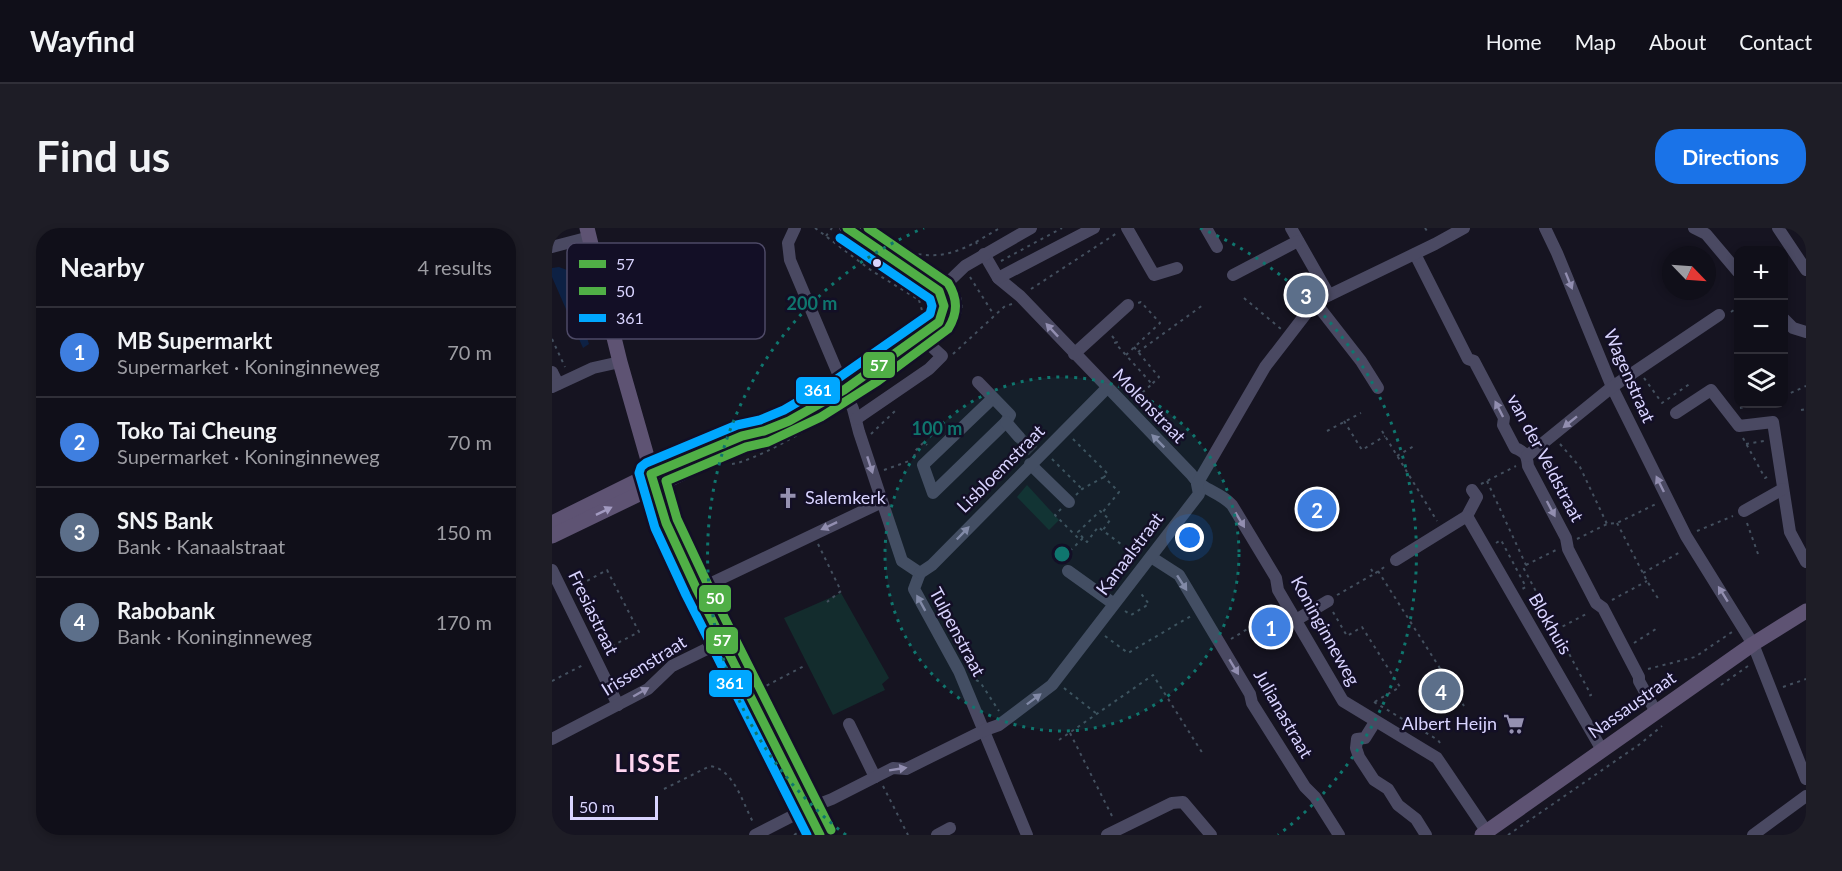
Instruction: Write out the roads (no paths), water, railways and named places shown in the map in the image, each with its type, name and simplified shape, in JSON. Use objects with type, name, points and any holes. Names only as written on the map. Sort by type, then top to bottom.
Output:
[{"type":"main road","points":[[552,536],[653,480],[685,458],[742,436],[755,435],[811,408],[844,388],[939,322],[944,314],[944,299],[939,291],[847,228]]},
{"type":"main road","points":[[615,339],[666,523],[697,590],[820,835]]},
{"type":"main road","points":[[552,523],[653,480]]},
{"type":"main road","name":"Nassaustraat","points":[[1486,834],[1602,750],[1662,716],[1756,651],[1806,611]]},
{"type":"street","name":"Tulpenstraat","points":[[795,228],[788,243],[790,260],[830,350],[856,419],[902,561],[920,573],[914,589],[959,671],[1027,835]]},
{"type":"street","points":[[939,291],[964,267],[1031,228]]},
{"type":"street","points":[[984,254],[998,278],[1094,228]]},
{"type":"street","points":[[1127,228],[1154,275],[1177,268]]},
{"type":"street","points":[[1206,228],[1217,248]]},
{"type":"street","points":[[1291,228],[1329,295]]},
{"type":"street","name":"Kanaalstraat","points":[[757,834],[806,808],[832,799],[893,768],[906,769],[999,725],[1055,681],[1199,494],[1197,484],[1265,367],[1315,302],[1418,259],[1464,228]]},
{"type":"street","name":"Wagenstraat","points":[[1545,228],[1612,387],[1689,541],[1743,625],[1756,651],[1806,779]]},
{"type":"street","points":[[1694,228],[1706,234],[1734,267]]},
{"type":"street","points":[[1778,228],[1806,270]]},
{"type":"street","points":[[552,246],[589,232]]},
{"type":"street","points":[[1233,275],[1298,241]]},
{"type":"street","name":"van der Veldstraat","points":[[1418,259],[1468,359],[1474,361],[1504,418],[1503,425],[1515,448],[1523,451],[1527,456],[1528,466],[1566,538],[1596,603],[1603,608],[1639,681],[1662,716]]},
{"type":"street","name":"Molenstraat","points":[[998,278],[1020,296],[1191,474],[1197,484]]},
{"type":"street","points":[[1315,302],[1361,361],[1378,388]]},
{"type":"street","points":[[1074,354],[1128,305]]},
{"type":"street","points":[[1527,456],[1612,387],[1719,315]]},
{"type":"street","points":[[1788,323],[1793,328],[1806,332]]},
{"type":"street","points":[[856,419],[930,369],[942,356],[920,336]]},
{"type":"street","points":[[554,381],[620,362]]},
{"type":"street","points":[[978,382],[1010,415],[1006,422],[933,493],[923,465],[993,398]]},
{"type":"street","name":"Lisbloemstraat","points":[[920,573],[932,565],[1036,455],[1107,388]]},
{"type":"street","points":[[1676,413],[1711,390],[1739,426],[1773,422],[1790,532],[1806,562]]},
{"type":"street","points":[[1006,422],[1019,437]]},
{"type":"street","points":[[1036,455],[1069,502]]},
{"type":"street","name":"Koninginneweg","points":[[1197,484],[1224,496],[1232,505],[1276,578],[1278,590],[1343,701],[1437,758],[1486,834]]},
{"type":"street","points":[[1743,512],[1783,489]]},
{"type":"street","points":[[1395,560],[1467,516],[1476,497],[1472,490]]},
{"type":"street","points":[[697,590],[882,501]]},
{"type":"street","name":"Blokhuis","points":[[1467,516],[1602,750]]},
{"type":"street","name":"Julianastraat","points":[[1149,560],[1179,576],[1250,694],[1252,703],[1305,787],[1316,797],[1339,835]]},
{"type":"street","name":"Fresiastraat","points":[[552,570],[618,705]]},
{"type":"street","points":[[1068,571],[1114,604]]},
{"type":"street","points":[[1296,620],[1327,601]]},
{"type":"street","name":"Irissenstraat","points":[[552,739],[648,689],[672,666],[723,641]]},
{"type":"street","points":[[1375,722],[1365,738],[1357,740],[1356,748],[1359,757],[1374,780],[1388,789],[1398,805],[1416,819],[1426,835]]},
{"type":"street","points":[[849,724],[877,776]]},
{"type":"street","points":[[1753,835],[1806,796]]},
{"type":"street","points":[[1107,835],[1172,803],[1183,802],[1211,835]]},
{"type":"street","points":[[937,835],[950,828]]},
{"type":"water","points":[[559,267],[567,270],[567,311],[552,277],[552,268]]},
{"type":"water","points":[[579,339],[587,339],[589,344],[583,348]]},
{"type":"tunnel","points":[[1019,437],[1033,451]]},
{"type":"place","name":"SNS Bank","points":[[1306,295]]},
{"type":"place","name":"Salemkerk","points":[[788,498]]},
{"type":"place","name":"Toko Tai Cheung","points":[[1317,509]]},
{"type":"place","name":"MB Supermarkt","points":[[1271,627]]},
{"type":"place","name":"Rabobank","points":[[1441,691]]},
{"type":"place","name":"Albert Heijn","points":[[1514,724]]},
{"type":"district","name":"LISSE","points":[[648,764]]}]
